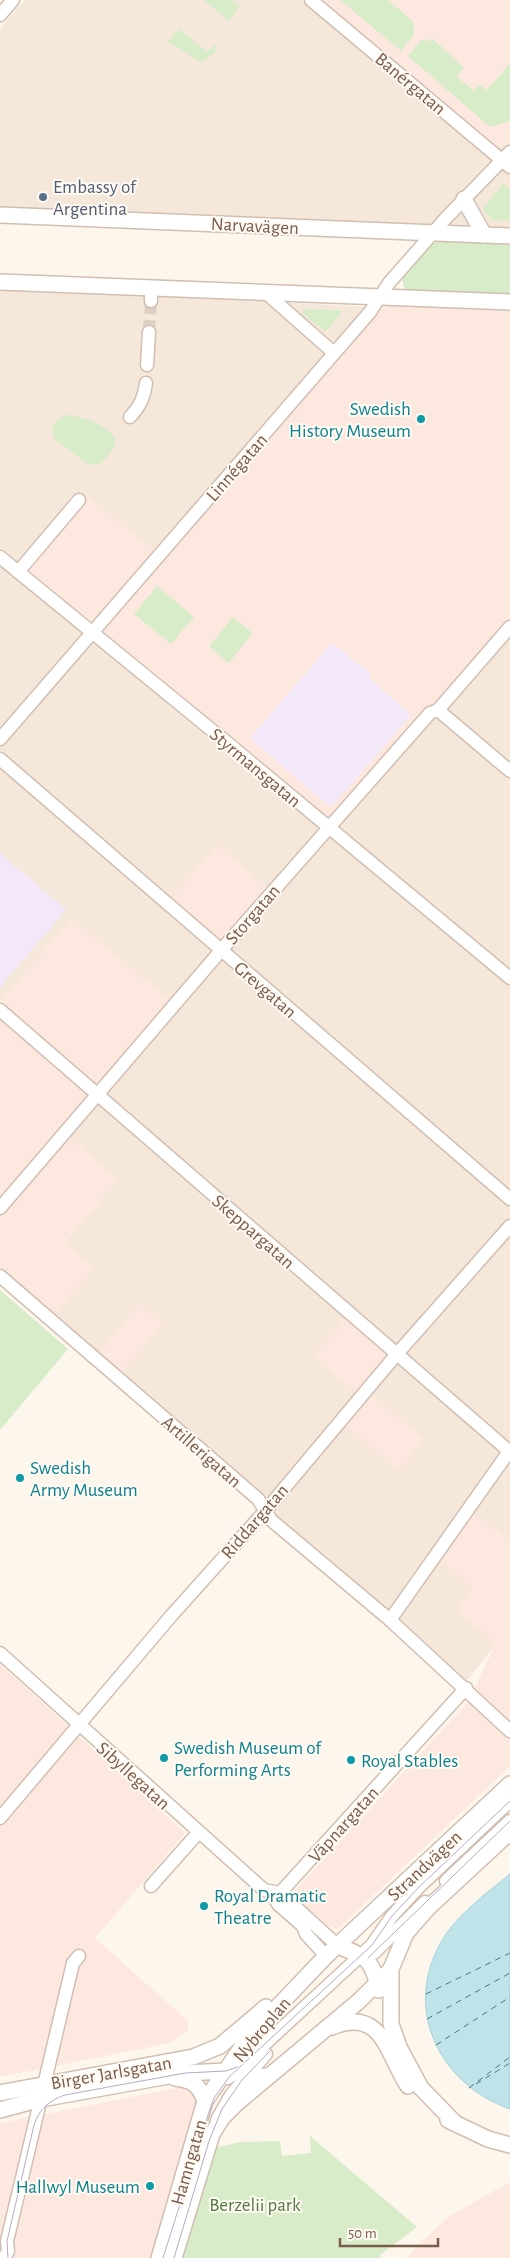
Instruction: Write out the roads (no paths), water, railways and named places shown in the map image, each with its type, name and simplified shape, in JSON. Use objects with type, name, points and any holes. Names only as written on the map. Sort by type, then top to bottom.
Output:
[{"type":"street","points":[[0,15],[13,0]]},
{"type":"street","name":"Banérgatan","points":[[311,0],[507,159]]},
{"type":"street","name":"Linnégatan","points":[[0,738],[334,353],[381,298],[389,283],[464,199],[507,159]]},
{"type":"street","points":[[464,199],[484,235]]},
{"type":"street","name":"Narvavägen","points":[[0,215],[510,236]]},
{"type":"street","points":[[0,282],[151,295],[265,292],[510,302]]},
{"type":"street","points":[[265,292],[334,353]]},
{"type":"street","points":[[147,366],[149,332]]},
{"type":"street","points":[[130,417],[140,407],[145,396],[146,383]]},
{"type":"street","points":[[18,572],[79,500]]},
{"type":"street","name":"Styrmansgatan","points":[[0,557],[510,978]]},
{"type":"street","name":"Storgatan","points":[[0,1208],[328,828],[430,713],[438,710],[510,627]]},
{"type":"street","points":[[438,710],[510,771]]},
{"type":"street","name":"Grevgatan","points":[[0,759],[510,1200]]},
{"type":"street","name":"Skeppargatan","points":[[0,1010],[509,1451]]},
{"type":"street","name":"Riddargatan","points":[[0,1818],[171,1616],[266,1510],[396,1355],[510,1226]]},
{"type":"street","name":"Artillerigatan","points":[[0,1276],[258,1499],[271,1520],[390,1620],[466,1688],[510,1731]]},
{"type":"street","points":[[390,1620],[509,1451]]},
{"type":"street","name":"Sibyllegatan","points":[[0,1653],[198,1833],[264,1890],[276,1892],[338,1946]]},
{"type":"street","name":"Väpnargatan","points":[[276,1892],[466,1688]]},
{"type":"street","name":"Strandvägen","points":[[338,1946],[510,1784]]},
{"type":"street","name":"Strandvägen","points":[[364,1957],[392,1916],[419,1886],[510,1801]]},
{"type":"street","name":"Strandvägen","points":[[364,1957],[510,1821]]},
{"type":"street","name":"Strandvägen","points":[[391,1969],[406,1933],[428,1908],[510,1832]]},
{"type":"street","points":[[151,1886],[198,1833]]},
{"type":"street","name":"Sibyllegatan","points":[[276,1892],[278,1904],[303,1926],[306,1934],[326,1956]]},
{"type":"street","points":[[338,1946],[364,1957],[375,1971],[384,2008],[413,2075],[421,2088],[456,2124]]},
{"type":"street","name":"Nybroplan","points":[[220,2046],[311,1966],[338,1946]]},
{"type":"street","points":[[8,2256],[10,2232],[44,2084],[73,1963],[79,1956]]},
{"type":"street","name":"Nybroplan","points":[[236,2072],[248,2038],[326,1956]]},
{"type":"street","name":"Nybroplan","points":[[261,2059],[364,1957]]},
{"type":"street","name":"Nybroplan","points":[[236,2072],[364,1957]]},
{"type":"street","points":[[391,1969],[391,2024]]},
{"type":"street","name":"Nybroplan","points":[[236,2072],[266,2079],[326,2029],[391,1969]]},
{"type":"street","points":[[326,2029],[351,2021],[363,2022],[374,2028],[381,2035],[411,2091],[429,2110],[488,2139],[510,2144]]},
{"type":"street","name":"Birger Jarlsgatan","points":[[0,2093],[186,2059],[220,2046]]},
{"type":"street","name":"Hamngatan","points":[[159,2258],[205,2101],[236,2072],[261,2059]]},
{"type":"street","name":"Birger Jarlsgatan","points":[[0,2104],[41,2099],[207,2070],[236,2072]]},
{"type":"street","name":"Hamngatan","points":[[174,2258],[212,2134],[236,2072]]},
{"type":"street","name":"Hamngatan","points":[[163,2258],[208,2112],[214,2098],[236,2072]]},
{"type":"street","name":"Birger Jarlsgatan","points":[[159,2078],[185,2079],[194,2082],[201,2090],[205,2101]]},
{"type":"street","name":"Hamngatan","points":[[212,2134],[229,2109],[266,2079]]},
{"type":"street","name":"Birger Jarlsgatan","points":[[0,2110],[41,2099]]},
{"type":"water","points":[[510,1874],[510,2109],[484,2097],[462,2080],[445,2060],[433,2038],[427,2013],[426,1987],[433,1960],[446,1934],[467,1910]]},
{"type":"tunnel","points":[[149,332],[151,301]]},
{"type":"tram line","points":[[163,2258],[214,2098],[229,2077],[372,1945],[392,1916],[419,1887],[510,1801]]},
{"type":"tram line","points":[[368,1958],[510,1821]]},
{"type":"tram line","points":[[174,2258],[209,2141],[222,2109],[242,2080],[270,2051]]},
{"type":"tram line","points":[[8,2258],[7,2241],[34,2125],[39,2114],[46,2106],[65,2095],[185,2073],[226,2071],[237,2067]]},
{"type":"place","name":"Embassy of Argentina","points":[[43,197]]},
{"type":"place","name":"Swedish History Museum","points":[[421,419]]},
{"type":"place","name":"Swedish Army Museum","points":[[20,1478]]},
{"type":"place","name":"Swedish Museum of Performing Arts","points":[[164,1758]]},
{"type":"place","name":"Royal Stables","points":[[351,1760]]},
{"type":"place","name":"Royal Dramatic Theatre","points":[[204,1906]]},
{"type":"place","name":"Hallwyl Museum","points":[[150,2186]]},
{"type":"park label","name":"Berzelii park","points":[[255,2204]]}]
